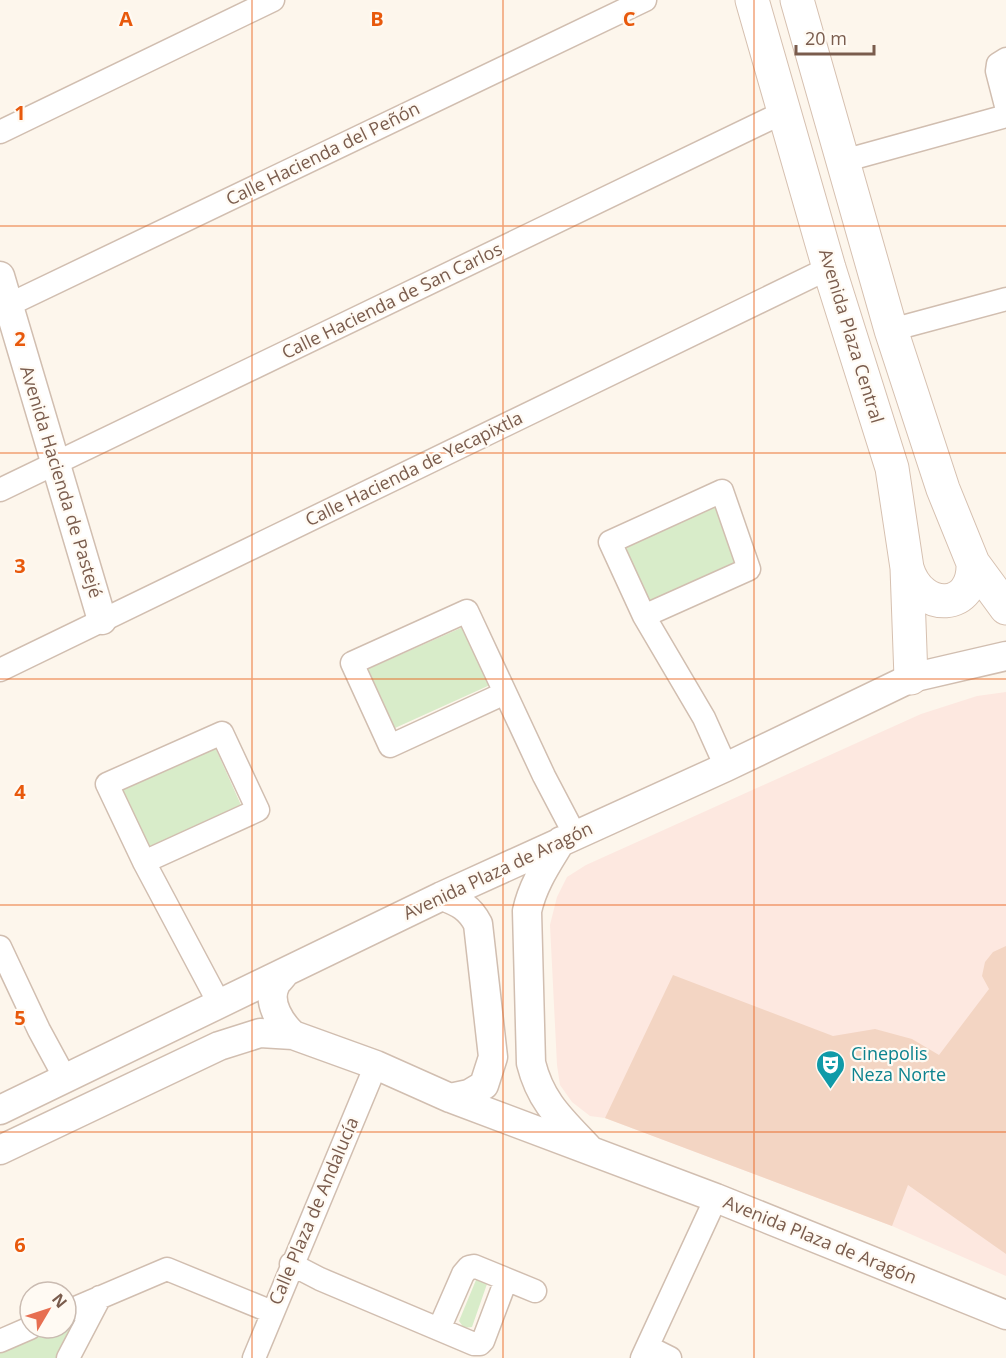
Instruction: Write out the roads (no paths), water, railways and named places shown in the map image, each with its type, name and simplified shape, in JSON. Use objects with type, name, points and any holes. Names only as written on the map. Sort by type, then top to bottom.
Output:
[{"type":"main road","name":"Avenida Plaza Central","points":[[752,0],[829,268],[892,468],[907,568],[911,678]]},
{"type":"main road","points":[[797,0],[843,162],[904,326],[943,489],[973,563],[1006,608]]},
{"type":"main road","points":[[907,568],[911,581],[917,589],[934,600],[944,601],[954,599],[965,591],[971,583],[973,563]]},
{"type":"street","points":[[0,132],[273,0]]},
{"type":"street","name":"Calle Hacienda del Peñón","points":[[4,307],[645,0]]},
{"type":"street","points":[[1006,59],[998,64],[997,71],[1006,106]]},
{"type":"street","name":"Calle Hacienda de San Carlos","points":[[0,490],[784,112]]},
{"type":"street","points":[[843,162],[1006,116]]},
{"type":"street","name":"Calle Hacienda de Yecapixtla","points":[[0,670],[829,268]]},
{"type":"street","name":"Avenida Hacienda de Pastejé","points":[[0,276],[4,307],[56,463],[102,620]]},
{"type":"street","points":[[904,326],[1006,298]]},
{"type":"street","points":[[644,616],[748,569],[722,491],[610,543],[644,616],[704,718],[726,767]]},
{"type":"street","points":[[505,693],[390,746],[352,663],[467,611],[505,693],[543,776],[568,838],[538,877],[527,911],[531,1063],[536,1084],[549,1105],[593,1153]]},
{"type":"street","name":"Avenida Plaza de Aragón","points":[[0,1110],[442,896],[726,767],[911,678],[1006,656]]},
{"type":"street","points":[[144,862],[258,810],[222,733],[107,784],[144,862],[220,1005]]},
{"type":"street","points":[[442,896],[460,903],[472,912],[478,924],[493,1057],[484,1085],[469,1094],[450,1098]]},
{"type":"street","points":[[0,947],[39,1030],[65,1078]]},
{"type":"street","points":[[285,974],[274,986],[274,1007],[282,1026],[293,1035]]},
{"type":"street","name":"Avenida Plaza de Aragón","points":[[0,1150],[219,1046],[260,1033],[293,1035],[376,1065],[450,1098],[716,1198],[1006,1315]]},
{"type":"street","name":"Calle Plaza de Andalucía","points":[[254,1358],[291,1264],[376,1065]]},
{"type":"street","points":[[670,1358],[645,1352],[716,1198]]},
{"type":"street","points":[[291,1264],[320,1279],[474,1344],[480,1344],[506,1280]]},
{"type":"street","points":[[439,1329],[463,1274],[469,1267],[474,1266],[536,1291]]},
{"type":"street","points":[[78,1307],[167,1269],[272,1312]]},
{"type":"street","points":[[68,1358],[100,1297]]},
{"type":"street","points":[[0,1341],[18,1333]]},
{"type":"place","name":"Cinepolis Neza Norte","points":[[830,1090]]}]
